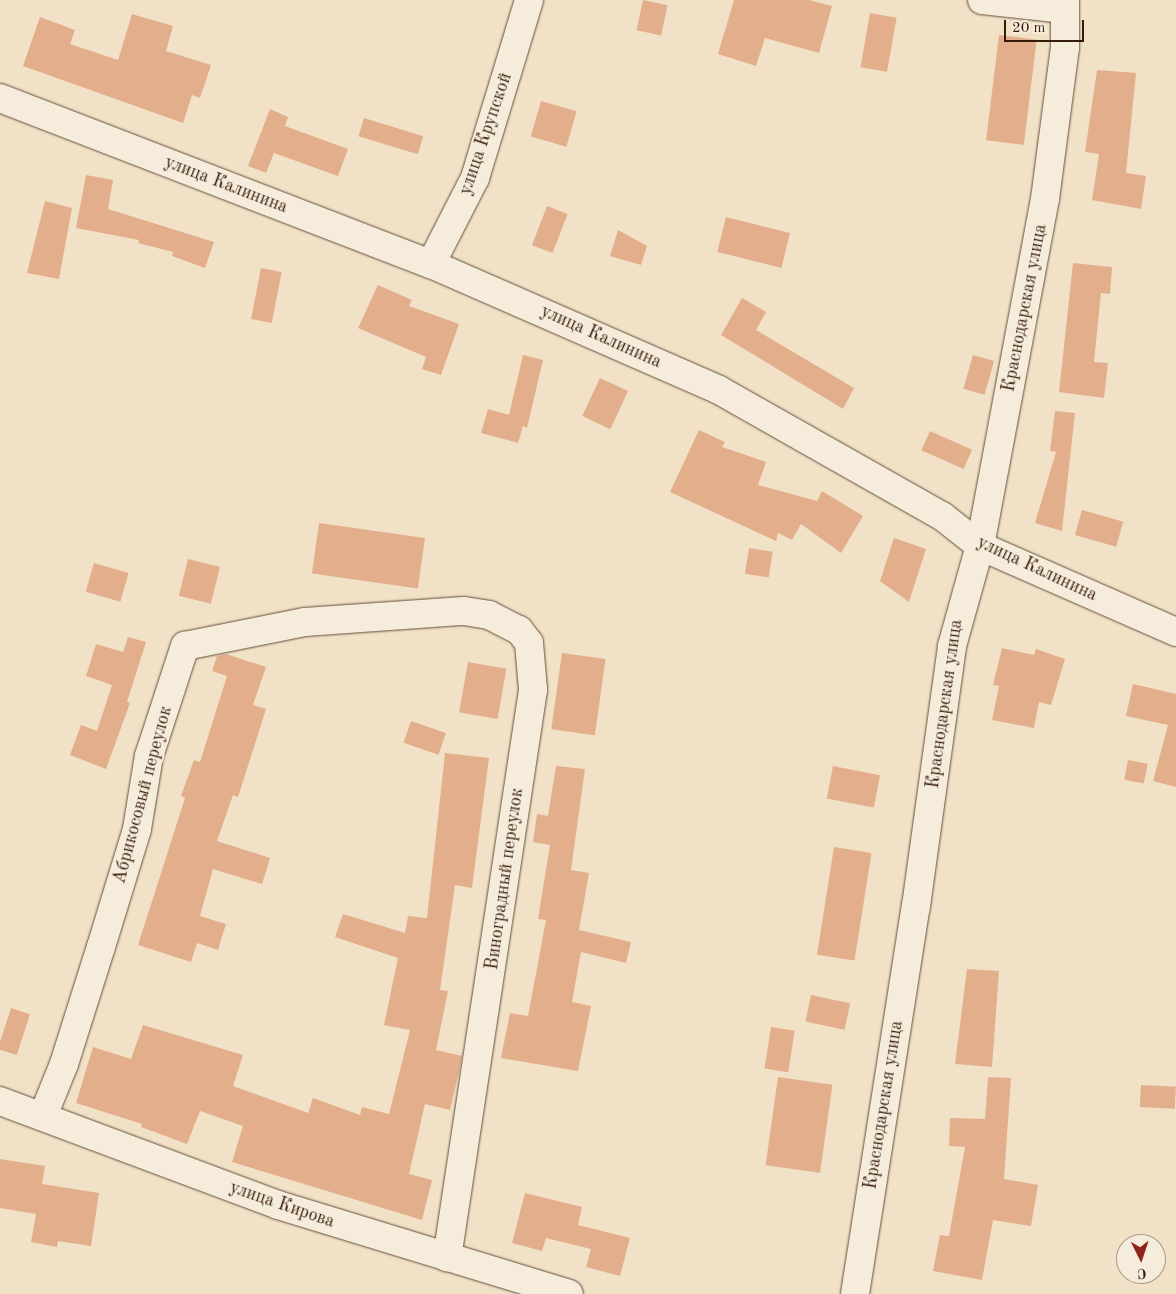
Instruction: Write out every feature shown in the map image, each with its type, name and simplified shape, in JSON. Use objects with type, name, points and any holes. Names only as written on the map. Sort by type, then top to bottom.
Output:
[{"type":"street","name":"улица Крупской","points":[[431,264],[475,178],[529,0]]},
{"type":"street","points":[[982,0],[1064,5]]},
{"type":"street","name":"Краснодарская улица","points":[[855,1294],[916,906],[952,646],[980,546],[1045,199],[1065,48],[1064,5]]},
{"type":"street","name":"улица Калинина","points":[[0,98],[431,264],[720,390],[942,516],[980,546],[1176,632]]},
{"type":"street","name":"Виноградный переулок","points":[[394,614],[464,611],[489,615],[523,634],[529,643],[532,670],[533,690],[447,1258]]},
{"type":"street","name":"Абрикосовый переулок","points":[[43,1116],[64,1064],[115,902],[137,829],[149,756],[186,646],[305,622],[394,614]]},
{"type":"street","name":"улица Кирова","points":[[0,1101],[278,1205],[570,1294]]},
{"type":"building","points":[[643,0],[667,5],[661,36],[637,30]]},
{"type":"building","points":[[734,0],[809,0],[832,6],[819,53],[765,38],[756,66],[718,54]]},
{"type":"building","points":[[870,13],[897,18],[887,72],[860,67]]},
{"type":"building","points":[[132,14],[173,26],[166,51],[211,65],[200,98],[192,95],[183,123],[23,66],[40,17],[75,30],[70,44],[118,60]]},
{"type":"building","points":[[999,35],[1037,40],[1024,145],[986,140]]},
{"type":"building","points":[[1097,70],[1136,73],[1126,173],[1146,176],[1141,209],[1092,200],[1099,154],[1085,152]]},
{"type":"building","points":[[541,101],[577,111],[566,147],[531,137]]},
{"type":"building","points":[[270,109],[288,117],[285,126],[348,149],[338,176],[274,153],[266,173],[248,166]]},
{"type":"building","points":[[364,118],[423,136],[418,154],[358,136]]},
{"type":"building","points":[[86,175],[113,180],[108,209],[214,242],[205,268],[172,256],[173,252],[138,243],[139,240],[76,228]]},
{"type":"building","points":[[45,201],[72,208],[59,279],[27,273]]},
{"type":"building","points":[[547,206],[568,214],[552,253],[532,245]]},
{"type":"building","points":[[726,217],[790,233],[781,268],[717,252]]},
{"type":"building","points":[[618,230],[647,246],[641,265],[610,256]]},
{"type":"building","points":[[1073,263],[1112,267],[1110,294],[1101,293],[1094,362],[1108,363],[1104,398],[1059,392]]},
{"type":"building","points":[[261,268],[282,272],[272,323],[251,319]]},
{"type":"building","points":[[378,285],[412,300],[409,306],[459,324],[441,375],[422,369],[426,357],[358,328]]},
{"type":"building","points":[[742,298],[766,312],[756,330],[854,388],[843,409],[721,335]]},
{"type":"building","points":[[523,355],[543,360],[527,428],[523,426],[518,443],[481,433],[488,409],[509,415]]},
{"type":"building","points":[[973,355],[994,361],[985,395],[963,389]]},
{"type":"building","points":[[600,378],[628,391],[610,429],[582,416]]},
{"type":"building","points":[[1055,411],[1075,413],[1062,531],[1035,523],[1056,452],[1050,451]]},
{"type":"building","points":[[699,430],[725,442],[722,447],[766,462],[758,485],[817,501],[822,491],[863,516],[841,553],[801,524],[792,540],[778,533],[776,541],[670,492]]},
{"type":"building","points":[[930,431],[972,450],[963,469],[921,450]]},
{"type":"building","points":[[1082,510],[1123,522],[1116,547],[1075,535]]},
{"type":"building","points":[[319,523],[425,538],[418,588],[312,574]]},
{"type":"building","points":[[894,538],[926,549],[909,602],[880,581]]},
{"type":"building","points":[[749,548],[773,552],[769,577],[745,574]]},
{"type":"building","points":[[188,559],[220,567],[211,604],[179,596]]},
{"type":"building","points":[[94,563],[129,573],[120,602],[86,592]]},
{"type":"building","points":[[128,637],[146,642],[127,702],[130,703],[106,769],[70,755],[81,725],[97,731],[112,685],[86,676],[96,644],[123,652]]},
{"type":"building","points":[[1002,648],[1034,655],[1036,649],[1065,659],[1051,705],[1039,702],[1034,728],[992,720],[999,686],[993,685]]},
{"type":"building","points":[[562,653],[606,659],[595,735],[551,729]]},
{"type":"building","points":[[226,654],[266,667],[253,705],[266,709],[238,797],[233,795],[217,841],[270,858],[262,884],[213,869],[200,916],[226,924],[218,950],[197,943],[191,962],[138,945],[185,798],[181,796],[194,760],[200,762],[227,676],[212,671],[217,656]]},
{"type":"building","points":[[468,662],[506,669],[498,719],[459,712]]},
{"type":"building","points":[[1133,684],[1176,694],[1176,787],[1153,781],[1168,725],[1126,716]]},
{"type":"building","points":[[411,721],[446,733],[438,755],[404,743]]},
{"type":"building","points":[[445,753],[489,758],[472,888],[455,885],[440,990],[448,991],[436,1050],[462,1056],[459,1072],[450,1110],[425,1104],[409,1174],[432,1180],[422,1220],[232,1162],[243,1126],[200,1111],[187,1144],[141,1127],[142,1124],[76,1103],[93,1047],[131,1059],[143,1025],[243,1055],[233,1086],[308,1113],[313,1098],[360,1115],[362,1107],[389,1114],[410,1030],[384,1025],[398,958],[335,937],[343,914],[405,933],[408,916],[427,918]]},
{"type":"building","points":[[1128,760],[1148,764],[1144,783],[1124,780]]},
{"type":"building","points":[[556,766],[585,769],[571,870],[589,873],[579,930],[631,942],[626,963],[581,952],[572,1002],[591,1006],[578,1071],[501,1058],[510,1013],[528,1016],[546,920],[538,919],[550,845],[533,842],[537,814],[548,816]]},
{"type":"building","points":[[833,766],[880,775],[874,808],[827,798]]},
{"type":"building","points":[[834,847],[872,853],[854,961],[817,955]]},
{"type":"building","points":[[967,969],[999,971],[992,1067],[955,1064]]},
{"type":"building","points":[[811,995],[850,1003],[845,1030],[805,1021]]},
{"type":"building","points":[[11,1008],[30,1014],[17,1055],[0,1050],[0,1042]]},
{"type":"building","points":[[771,1027],[795,1031],[788,1072],[764,1068]]},
{"type":"building","points":[[778,1077],[832,1085],[820,1173],[766,1165]]},
{"type":"building","points":[[988,1077],[1011,1078],[1004,1179],[1038,1185],[1031,1226],[993,1220],[982,1280],[933,1271],[940,1235],[949,1236],[965,1147],[949,1146],[950,1118],[985,1119]]},
{"type":"building","points":[[1141,1085],[1176,1087],[1175,1109],[1140,1107]]},
{"type":"building","points":[[0,1159],[45,1166],[42,1184],[99,1193],[91,1246],[58,1241],[57,1247],[31,1242],[36,1214],[0,1208]]},
{"type":"building","points":[[525,1193],[582,1207],[578,1225],[630,1238],[620,1276],[586,1267],[591,1249],[546,1238],[542,1251],[512,1243]]}]
